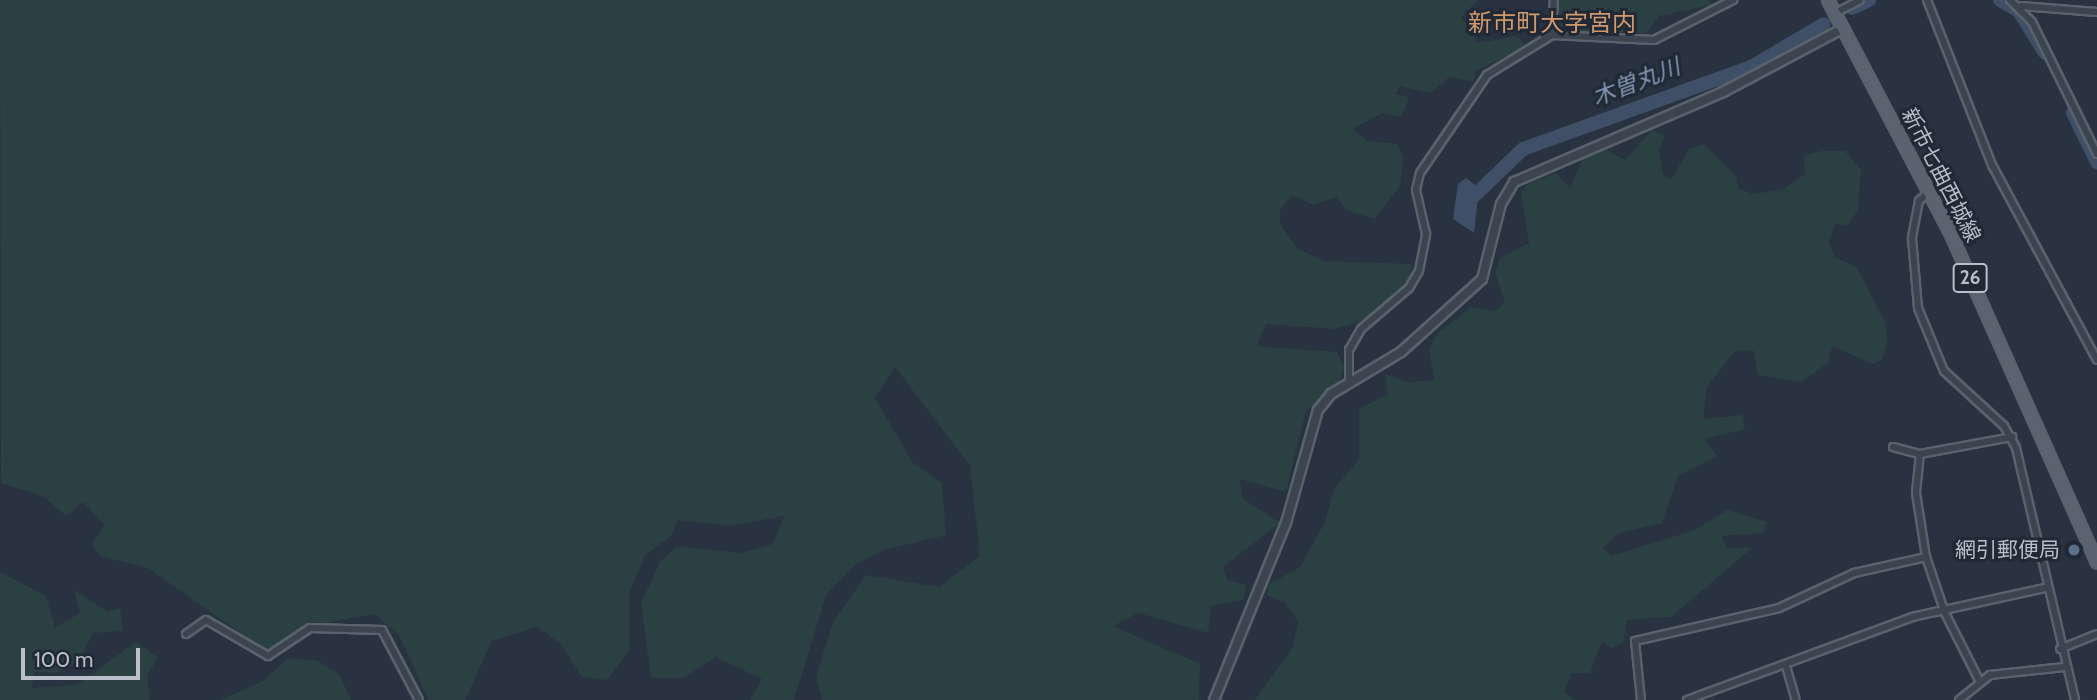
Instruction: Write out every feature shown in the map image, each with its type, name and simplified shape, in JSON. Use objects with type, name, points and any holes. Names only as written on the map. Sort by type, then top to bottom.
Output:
[{"type":"main road","name":"新市七曲西城線","points":[[1828,0],[1833,14],[1930,191],[2097,563]]},
{"type":"street","points":[[1552,35],[1554,0]]},
{"type":"street","points":[[1349,382],[1349,350],[1361,329],[1409,288],[1419,271],[1426,234],[1416,190],[1427,159],[1468,112],[1488,75],[1552,35],[1654,40],[1733,0]]},
{"type":"street","points":[[1833,14],[1860,0]]},
{"type":"street","points":[[1927,0],[1992,165],[2097,360]]},
{"type":"street","points":[[2010,0],[2021,6],[2097,12]]},
{"type":"street","points":[[2021,6],[2097,154]]},
{"type":"street","points":[[1214,700],[1286,523],[1318,410],[1349,382],[1401,352],[1482,279],[1501,204],[1527,172],[1723,92],[1842,29]]},
{"type":"street","points":[[1930,191],[1919,201],[1912,238],[1918,309],[1944,372],[2012,438],[2045,588],[2075,700]]},
{"type":"street","points":[[1893,447],[1920,454],[2012,438]]},
{"type":"street","points":[[1920,454],[1916,493],[1926,557],[1945,608],[1979,680]]},
{"type":"street","points":[[1642,700],[1635,640],[1779,608],[1854,573],[1926,557]]},
{"type":"street","points":[[1687,700],[1945,608],[2045,588]]},
{"type":"street","points":[[186,634],[206,620],[268,656],[310,628],[382,630],[419,700]]},
{"type":"street","points":[[2060,649],[2097,635]]},
{"type":"street","points":[[1786,666],[1796,700]]},
{"type":"street","points":[[1959,700],[1979,680],[2065,667]]},
{"type":"green space","points":[[0,0],[1478,0],[1461,17],[1478,43],[1517,36],[1527,46],[1476,71],[1474,82],[1449,77],[1431,93],[1400,86],[1395,94],[1409,97],[1401,117],[1382,113],[1353,129],[1367,141],[1397,144],[1404,157],[1400,186],[1375,219],[1348,211],[1336,197],[1313,205],[1292,195],[1280,210],[1280,224],[1297,248],[1324,261],[1412,264],[1408,283],[1366,320],[1334,329],[1266,324],[1257,346],[1337,352],[1344,368],[1338,384],[1306,411],[1286,492],[1240,479],[1242,498],[1280,523],[1223,567],[1227,580],[1247,585],[1243,600],[1211,606],[1208,633],[1138,613],[1113,626],[1200,664],[1199,700],[822,700],[816,677],[833,622],[866,575],[939,587],[980,556],[970,466],[895,367],[875,398],[913,463],[942,483],[946,535],[883,550],[855,565],[826,595],[794,700],[750,700],[762,679],[716,657],[683,678],[651,678],[641,603],[660,562],[677,546],[740,553],[773,544],[784,516],[729,526],[678,520],[670,537],[645,555],[629,594],[630,649],[607,680],[582,677],[561,644],[537,627],[492,641],[465,700],[428,700],[400,637],[375,614],[307,626],[266,651],[148,568],[100,556],[92,544],[105,525],[83,502],[66,516],[43,496],[1,483]]},
{"type":"green space","points":[[1558,0],[1709,0],[1712,5],[1659,16],[1646,33],[1559,31]]},
{"type":"green space","points":[[1652,130],[1665,136],[1659,150],[1663,174],[1671,180],[1689,149],[1704,144],[1737,177],[1738,188],[1753,194],[1784,189],[1805,174],[1804,156],[1822,151],[1845,151],[1861,170],[1858,210],[1848,225],[1835,224],[1829,242],[1835,258],[1856,266],[1884,320],[1888,339],[1882,360],[1872,364],[1832,346],[1828,363],[1801,382],[1758,375],[1753,350],[1734,352],[1707,387],[1703,419],[1743,415],[1745,429],[1705,439],[1717,456],[1678,476],[1662,523],[1619,533],[1603,548],[1611,556],[1695,530],[1727,510],[1767,522],[1763,533],[1722,536],[1727,548],[1753,547],[1671,617],[1627,620],[1623,643],[1611,648],[1602,641],[1590,673],[1572,673],[1564,692],[1576,700],[1255,700],[1293,647],[1298,621],[1285,603],[1266,595],[1269,584],[1300,567],[1325,522],[1334,489],[1359,459],[1359,409],[1388,394],[1385,374],[1408,382],[1434,380],[1429,349],[1437,334],[1471,307],[1495,311],[1505,303],[1495,272],[1500,258],[1529,243],[1521,193],[1526,185],[1556,173],[1570,188],[1583,157],[1602,147],[1625,160]]},
{"type":"green space","points":[[0,572],[46,596],[55,628],[80,613],[74,590],[108,612],[120,608],[123,631],[93,633],[79,662],[58,673],[34,672],[32,688],[76,685],[136,642],[158,658],[147,675],[150,700],[0,700]]},
{"type":"green space","points":[[288,658],[316,660],[340,675],[351,700],[220,700],[263,681]]},
{"type":"water","points":[[1466,178],[1479,188],[1474,233],[1453,219],[1458,184]]},
{"type":"waterway","name":"木曽丸川","points":[[1852,8],[1869,0]]},
{"type":"waterway","name":"木曽丸川","points":[[2000,0],[2019,11],[2045,53]]},
{"type":"waterway","name":"木曽丸川","points":[[1473,197],[1523,149],[1753,66],[1824,24]]},
{"type":"waterway","name":"木曽丸川","points":[[2073,113],[2097,162]]},
{"type":"place","name":"網引郵便局","points":[[2074,550]]},
{"type":"district","name":"新市町大字宮内","points":[[1552,23]]}]
